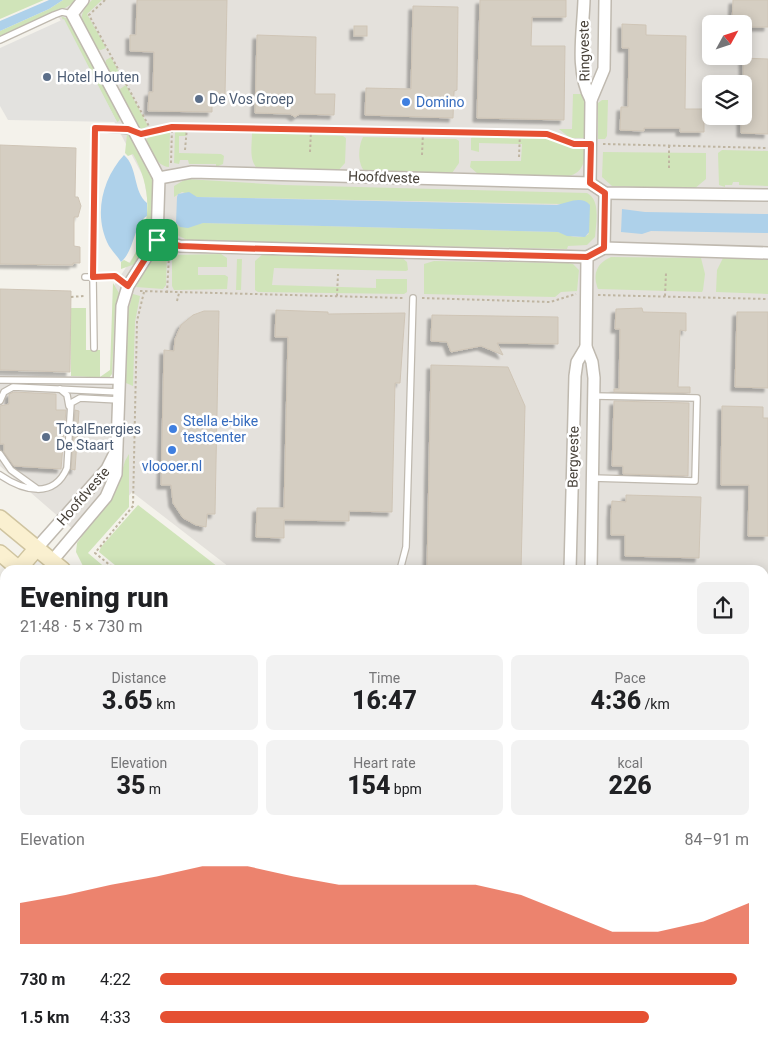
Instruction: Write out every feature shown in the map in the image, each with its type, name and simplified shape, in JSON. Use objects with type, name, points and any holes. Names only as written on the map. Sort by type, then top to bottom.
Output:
[{"type":"main road","points":[[0,518],[36,549],[51,565]]},
{"type":"main road","points":[[23,565],[36,549]]},
{"type":"main road","points":[[0,553],[13,565]]},
{"type":"street","points":[[83,0],[72,14],[159,178],[157,240],[180,246],[587,257],[604,248],[768,253]]},
{"type":"street","name":"Ringveste","points":[[584,0],[582,71],[584,86],[591,100]]},
{"type":"street","name":"Ringveste","points":[[590,183],[591,100],[604,70],[605,0]]},
{"type":"street","name":"Hoofdveste","points":[[159,178],[192,172],[590,183]]},
{"type":"street","points":[[590,183],[605,193],[768,195]]},
{"type":"street","points":[[604,248],[605,193]]},
{"type":"street","name":"Hoofdveste","points":[[55,565],[106,497],[116,474],[121,318],[128,286],[157,240]]},
{"type":"street","name":"Bergveste","points":[[587,257],[586,347],[592,362],[594,396],[591,565]]},
{"type":"street","name":"Bergveste","points":[[570,565],[574,376],[577,362],[586,347]]},
{"type":"street","name":"Hoofdveste","points":[[36,549],[107,469],[114,455],[118,437]]},
{"type":"lane","points":[[0,40],[62,12],[72,14]]},
{"type":"lane","points":[[94,348],[93,127],[128,129],[136,133]]},
{"type":"lane","points":[[85,277],[115,276],[128,286]]},
{"type":"lane","points":[[401,565],[406,547],[413,298]]},
{"type":"lane","points":[[0,380],[119,391]]},
{"type":"lane","points":[[0,401],[4,392],[14,387],[119,391]]},
{"type":"lane","points":[[0,475],[18,486],[39,490],[57,482],[67,468],[69,406],[65,393],[56,388]]},
{"type":"lane","points":[[69,406],[80,398],[119,391]]},
{"type":"lane","points":[[592,478],[695,481],[697,398],[594,396]]},
{"type":"lane","points":[[0,454],[11,470],[39,490]]},
{"type":"path","points":[[105,0],[89,15],[152,131]]},
{"type":"path","points":[[136,133],[145,134],[166,127],[520,133],[547,134],[574,144],[768,148]]},
{"type":"path","points":[[185,150],[187,127]]},
{"type":"path","points":[[310,152],[311,130]]},
{"type":"path","points":[[422,155],[423,132]]},
{"type":"path","points":[[520,133],[520,157]]},
{"type":"path","points":[[669,146],[669,168]]},
{"type":"path","points":[[665,296],[666,273]]},
{"type":"path","points":[[337,296],[338,274]]},
{"type":"path","points":[[71,297],[84,296],[85,277]]},
{"type":"path","points":[[110,565],[95,553],[133,506],[137,316],[144,292],[550,302],[575,294],[768,299]]},
{"type":"path","points":[[177,301],[179,293]]},
{"type":"shaded area","points":[[64,0],[768,0],[768,565],[227,565],[132,492],[90,544],[0,466],[0,374],[112,377],[113,287],[139,248],[149,211],[144,178],[54,8]]},
{"type":"shaded area","name":"Hotel Houten","points":[[64,19],[117,122],[8,120],[0,106],[0,48]]},
{"type":"green space","points":[[0,0],[44,0],[0,19]]},
{"type":"green space","points":[[63,0],[76,0],[52,15],[0,37],[0,31],[49,9]]},
{"type":"green space","points":[[92,0],[102,0],[87,14],[106,48],[101,50],[96,49],[82,24],[83,13]]},
{"type":"green space","points":[[61,16],[68,19],[121,117],[119,121],[117,122]]},
{"type":"green space","points":[[111,57],[121,76],[115,79],[105,64],[106,60]]},
{"type":"green space","points":[[126,85],[148,126],[140,130],[120,93],[120,89]]},
{"type":"green space","points":[[581,90],[586,98],[585,138],[570,138],[559,129],[572,129],[573,94],[581,94]]},
{"type":"green space","points":[[602,100],[608,100],[607,136],[605,139],[598,139],[598,103]]},
{"type":"green space","points":[[177,129],[186,129],[186,136],[179,136],[179,153],[221,154],[224,156],[223,164],[216,167],[216,164],[189,164],[188,160],[180,160],[179,164],[174,163],[175,133]]},
{"type":"green space","points":[[167,130],[170,133],[169,167],[158,161],[146,141],[149,135]]},
{"type":"green space","points":[[252,133],[343,136],[346,138],[345,163],[337,172],[260,171],[252,159]]},
{"type":"green space","points":[[127,134],[133,138],[154,178],[151,237],[135,264],[121,269],[121,262],[124,260],[130,263],[137,249],[146,222],[147,209],[147,195],[140,168],[133,154],[128,156],[125,153]]},
{"type":"green space","points":[[474,136],[554,138],[567,146],[585,148],[584,161],[578,172],[569,176],[478,174],[470,167],[471,161],[521,161],[522,144],[479,143],[479,152],[471,150],[471,138]]},
{"type":"green space","points":[[363,137],[456,139],[459,141],[459,163],[450,176],[366,173],[363,170],[359,156]]},
{"type":"green space","points":[[722,150],[768,151],[768,186],[739,185],[739,182],[733,182],[732,185],[725,185],[725,187],[719,185],[718,153]]},
{"type":"green space","points":[[603,152],[706,153],[706,179],[694,189],[612,186],[602,177]]},
{"type":"green space","points":[[186,179],[283,185],[587,193],[591,196],[596,206],[595,237],[587,245],[568,246],[567,249],[189,241],[173,233],[173,223],[185,226],[203,223],[558,232],[577,237],[589,234],[563,204],[197,197],[182,192],[174,197],[174,186]]},
{"type":"green space","points":[[167,252],[166,285],[163,289],[136,287],[152,261]]},
{"type":"green space","points":[[221,254],[227,258],[227,267],[198,267],[198,275],[225,275],[228,277],[227,289],[174,290],[172,286],[172,255]]},
{"type":"green space","points":[[263,254],[401,257],[407,262],[408,270],[406,271],[274,268],[272,285],[376,288],[376,279],[407,279],[407,292],[404,294],[258,292],[255,290],[255,261]]},
{"type":"green space","points":[[611,257],[701,258],[705,274],[703,290],[702,292],[598,289],[596,284],[597,270],[602,262]]},
{"type":"green space","points":[[723,258],[768,259],[768,294],[716,292],[717,270]]},
{"type":"green space","points":[[237,259],[242,259],[241,290],[236,290]]},
{"type":"green space","points":[[434,261],[573,264],[579,270],[577,291],[561,292],[555,297],[424,294],[424,264]]},
{"type":"green space","points":[[113,283],[119,293],[115,309],[112,374],[109,378],[71,376],[71,308],[86,308],[86,350],[100,350],[100,377],[110,370]]},
{"type":"green space","points":[[133,294],[140,296],[135,322],[133,386],[126,383],[128,311]]},
{"type":"green space","points":[[129,454],[129,507],[88,553],[102,565],[82,565],[76,552],[77,543],[117,489],[125,461]]},
{"type":"green space","points":[[138,505],[216,565],[115,565],[99,552],[101,547]]},
{"type":"water","points":[[49,0],[63,0],[49,9],[0,31],[0,21]]},
{"type":"water","points":[[124,155],[132,166],[139,193],[147,203],[147,216],[139,224],[129,251],[121,262],[109,246],[104,234],[101,210],[105,186],[116,165]]},
{"type":"water","points":[[189,192],[197,197],[557,205],[583,200],[590,205],[589,232],[585,237],[567,236],[558,232],[203,223],[188,228],[180,227],[176,223],[177,197],[178,194]]},
{"type":"water","points":[[622,209],[645,212],[768,214],[768,233],[651,231],[642,234],[621,232]]},
{"type":"building","points":[[137,0],[227,0],[225,95],[212,94],[212,112],[148,111],[149,92],[153,92],[154,52],[130,51],[130,35],[136,35]]},
{"type":"building","points":[[480,0],[566,0],[566,17],[532,17],[531,46],[565,46],[564,120],[477,118]]},
{"type":"building","points":[[733,0],[768,0],[768,27],[752,27],[752,15],[732,15]]},
{"type":"building","points":[[413,6],[458,7],[457,90],[454,91],[453,118],[365,115],[366,88],[411,89]]},
{"type":"building","points":[[622,24],[646,25],[646,35],[686,36],[685,109],[702,109],[704,132],[680,132],[680,128],[644,128],[644,131],[620,130],[621,107],[628,107],[629,48],[622,48]]},
{"type":"building","points":[[354,26],[367,26],[367,36],[354,36]]},
{"type":"building","points":[[257,35],[316,37],[315,94],[335,94],[334,115],[300,114],[295,117],[290,114],[255,113]]},
{"type":"building","points":[[752,58],[768,59],[768,134],[741,133],[741,125],[752,125],[752,75],[743,75],[743,65],[752,65]]},
{"type":"building","points":[[0,145],[76,148],[75,197],[78,197],[81,206],[78,217],[74,217],[74,246],[80,247],[80,263],[73,263],[73,265],[0,264]]},
{"type":"building","points":[[0,289],[71,291],[70,372],[0,370]]},
{"type":"building","points":[[642,308],[643,312],[686,313],[686,331],[680,330],[678,387],[690,387],[690,393],[614,392],[614,389],[619,389],[620,329],[615,329],[616,309]]},
{"type":"building","points":[[276,310],[328,312],[328,314],[405,313],[400,383],[395,383],[392,512],[349,511],[349,521],[284,520],[284,538],[256,537],[257,508],[284,508],[288,337],[275,337]]},
{"type":"building","points":[[204,311],[219,311],[215,514],[207,514],[206,527],[196,525],[183,518],[173,503],[171,485],[161,485],[164,350],[174,351],[175,339],[181,325],[193,315]]},
{"type":"building","points":[[737,312],[768,312],[768,388],[735,387]]},
{"type":"building","points":[[432,315],[558,317],[558,344],[497,343],[503,355],[481,346],[451,352],[447,342],[431,341]]},
{"type":"building","points":[[431,365],[508,367],[525,406],[521,565],[427,565]]},
{"type":"building","points":[[14,392],[56,394],[56,410],[66,410],[61,469],[14,466],[4,452],[4,444],[0,444],[0,406],[9,404],[9,394]]},
{"type":"building","points":[[614,401],[689,403],[688,476],[623,474],[623,466],[612,466]]},
{"type":"building","points":[[722,406],[763,407],[763,418],[768,418],[768,536],[748,536],[749,485],[721,485]]},
{"type":"building","points":[[75,410],[79,411],[75,470],[71,469]]},
{"type":"building","points":[[626,495],[701,497],[699,558],[625,556],[625,535],[611,535],[611,515],[612,501],[626,502]]},
{"type":"place","name":"Hotel Houten","points":[[47,77]]},
{"type":"place","name":"De Vos Groep","points":[[199,99]]},
{"type":"place","name":"Domino","points":[[406,102]]},
{"type":"place","name":"Stella e-bike testcenter","points":[[173,429]]},
{"type":"place","name":"TotalEnergies De Staart","points":[[46,437]]},
{"type":"place","name":"vloooer.nl","points":[[172,450]]},
{"type":"route","points":[[166,127],[547,134],[557,136],[566,142],[574,144],[591,144],[590,183],[605,193],[604,248],[587,257],[414,254],[180,246],[162,243],[157,240],[128,286],[115,276],[93,277],[95,128],[128,129],[141,134],[166,127]]}]
